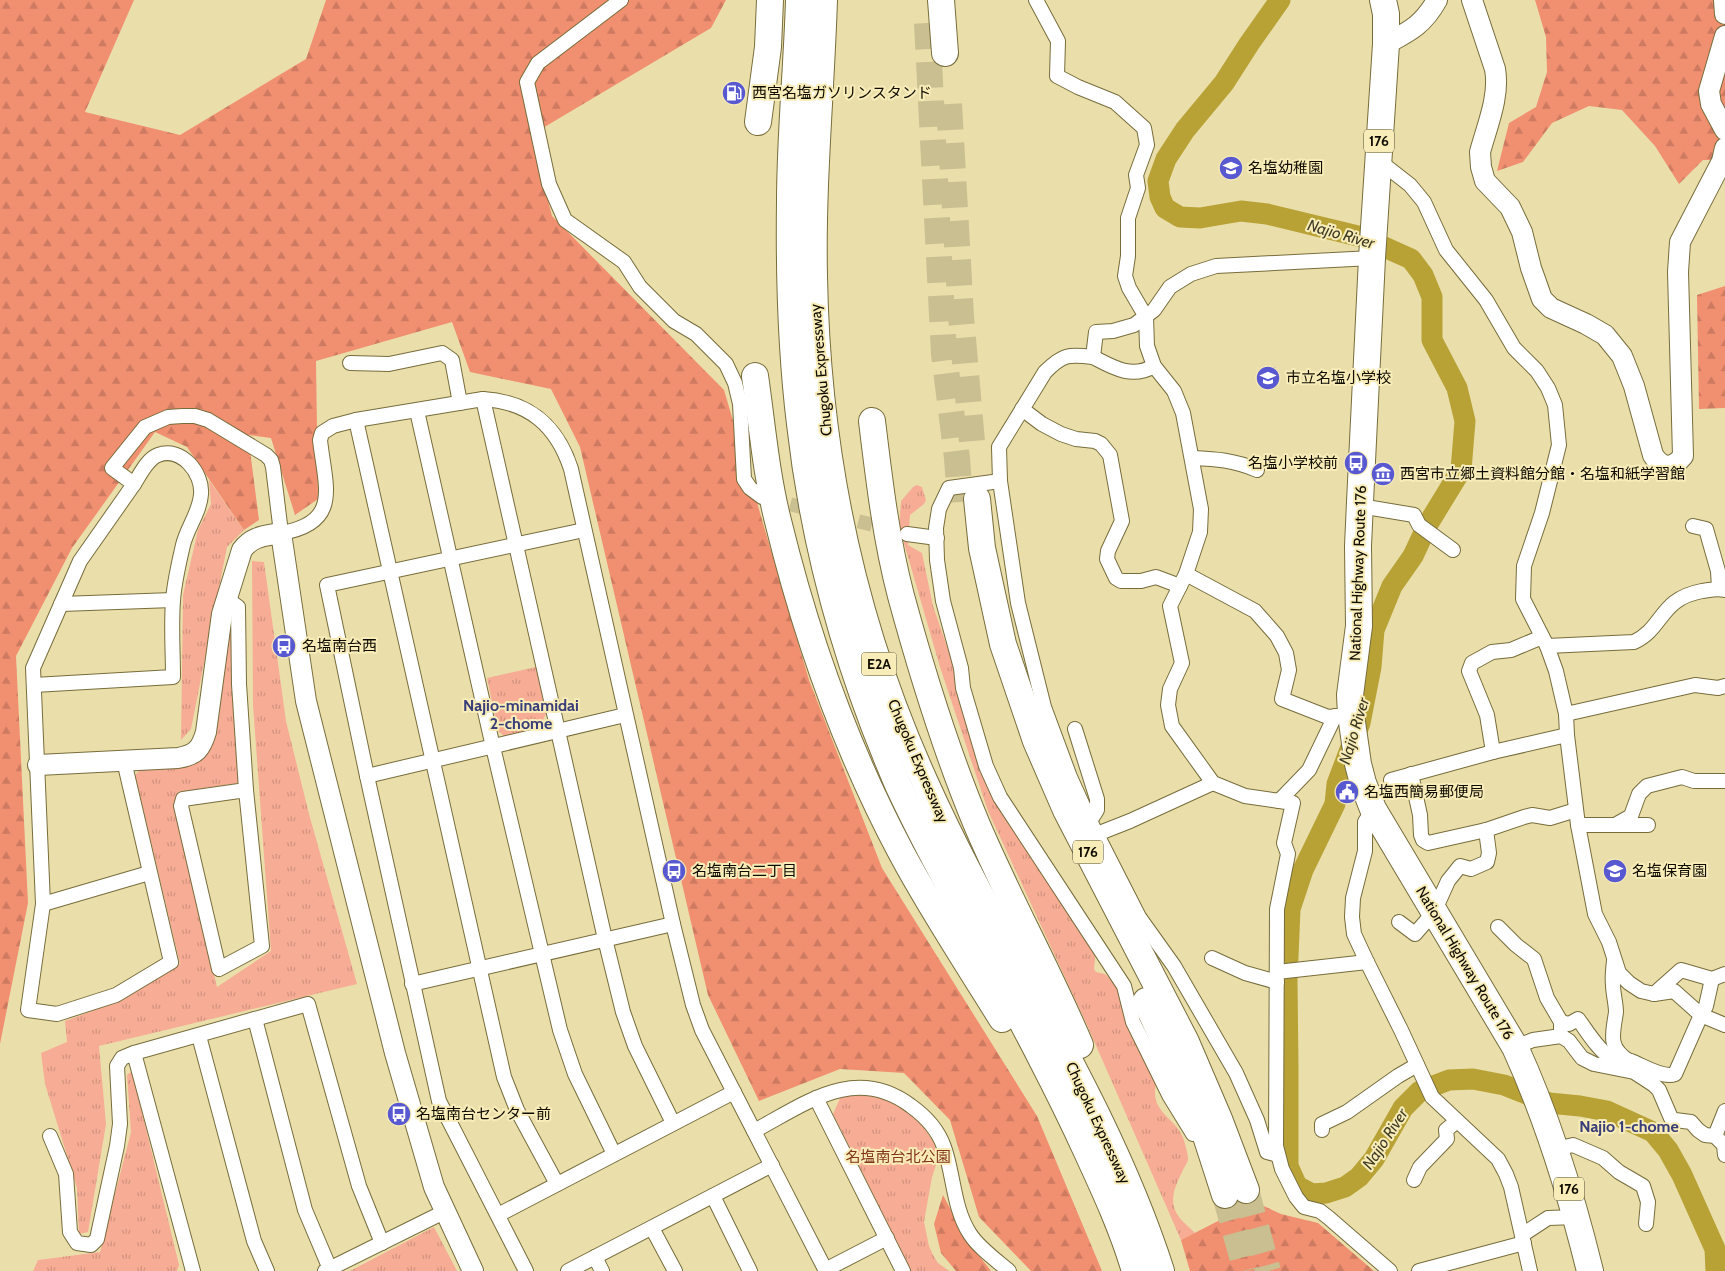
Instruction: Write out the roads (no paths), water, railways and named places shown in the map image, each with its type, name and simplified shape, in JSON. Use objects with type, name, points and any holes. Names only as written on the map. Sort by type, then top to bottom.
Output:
[{"type":"highway","points":[[758,122],[768,47],[770,0]]},
{"type":"highway","name":"Chugoku Expressway","points":[[799,0],[790,198],[793,346],[801,434],[810,496],[825,568],[844,635],[868,707],[899,786],[1064,1103],[1104,1189],[1135,1271]]},
{"type":"highway","name":"Chugoku Expressway","points":[[824,0],[815,201],[814,274],[817,344],[824,423],[835,495],[866,627],[892,702],[923,779],[961,856],[1094,1110],[1128,1184],[1161,1271]]},
{"type":"highway","points":[[941,0],[945,53]]},
{"type":"highway","name":"National Highway Route 176","points":[[1384,1],[1386,44],[1378,160],[1358,546],[1359,626],[1350,695],[1343,716],[1370,804],[1515,1047],[1530,1079],[1556,1149],[1577,1217],[1590,1271]]},
{"type":"highway","points":[[755,376],[778,520],[818,660],[843,728],[902,853],[941,922],[1067,1123],[1104,1189]]},
{"type":"highway","points":[[872,421],[884,515],[901,595],[952,760],[977,825],[1078,1040],[1107,1109],[1134,1177],[1162,1257],[1165,1271]]},
{"type":"highway","name":"176","points":[[968,500],[966,549],[989,650],[1021,749],[1060,839],[1148,1005],[1206,1133],[1229,1193]]},
{"type":"street","points":[[621,0],[538,63],[527,82],[549,184],[565,220],[624,262],[640,286],[674,321],[696,334],[726,364],[735,383],[740,404],[744,479],[750,488],[762,498]]},
{"type":"street","points":[[1036,0],[1058,41],[1057,76],[1115,102],[1144,128],[1147,145],[1136,175],[1138,188],[1128,218],[1128,256],[1125,276],[1129,288],[1146,317],[1147,346],[1154,366],[1174,391],[1183,414],[1202,509],[1200,532],[1183,580],[1170,606],[1182,663],[1170,689],[1168,705],[1172,726],[1213,783],[1245,796],[1293,803],[1284,843],[1288,854],[1277,909],[1276,1146],[1278,1155],[1287,1184],[1304,1207],[1320,1211],[1390,1271]]},
{"type":"street","points":[[1386,44],[1415,28],[1430,12],[1437,0]]},
{"type":"street","points":[[1472,0],[1497,80],[1496,92],[1480,152],[1482,175],[1510,208],[1522,232],[1531,268],[1542,299],[1551,308],[1586,324],[1604,335],[1622,356],[1634,386],[1653,455],[1664,466],[1671,467],[1683,456],[1678,272],[1680,242],[1722,161],[1725,148]]},
{"type":"street","points":[[1724,0],[1725,14]]},
{"type":"street","points":[[1725,36],[1709,91],[1711,104],[1725,130]]},
{"type":"street","points":[[1378,160],[1410,185],[1424,202],[1446,250],[1486,300],[1514,348],[1537,371],[1548,388],[1555,405],[1559,445],[1542,513],[1524,566],[1523,599],[1556,671],[1566,714],[1578,825],[1595,914],[1609,942],[1619,973],[1629,983],[1641,991],[1654,994],[1674,991],[1701,1015],[1725,1024]]},
{"type":"street","points":[[1094,357],[1096,332],[1134,325],[1154,310],[1170,288],[1190,274],[1216,266],[1373,251]]},
{"type":"street","points":[[350,363],[389,364],[442,353],[452,360],[460,403]]},
{"type":"street","points":[[1154,366],[1140,372],[1128,372],[1109,366],[1094,357],[1072,354],[1055,362],[1045,372],[999,447],[1000,481],[1018,603],[1044,707],[1070,777],[1090,821],[1139,917],[1174,966],[1236,1073],[1257,1120],[1267,1152],[1278,1155]]},
{"type":"street","points":[[484,399],[623,1012],[634,1046],[673,1123]]},
{"type":"street","points":[[38,765],[178,758],[190,756],[197,751],[203,742],[222,614],[242,550],[248,542],[257,537],[304,528],[321,514],[325,506],[326,492],[320,440],[322,433],[333,426],[356,420],[484,399],[520,406],[549,427],[560,443],[568,460],[672,924],[693,1005],[702,1030],[826,1270],[887,1238]]},
{"type":"street","points":[[1022,409],[1042,424],[1061,434],[1101,444],[1110,455],[1122,521],[1108,551],[1107,559],[1116,578],[1121,581],[1140,581],[1156,577],[1183,580],[1255,611],[1277,636],[1286,654],[1289,670],[1282,699],[1328,717],[1343,716]]},
{"type":"street","points":[[417,411],[540,953],[560,1030],[575,1074],[614,1154]]},
{"type":"street","points":[[134,484],[112,468],[145,427],[168,417],[194,416],[208,420],[259,450],[271,460],[306,701],[395,1053],[434,1187],[473,1271]]},
{"type":"street","points":[[356,420],[504,1077],[518,1110],[557,1184]]},
{"type":"street","points":[[34,685],[173,677],[173,600],[184,544],[202,493],[200,481],[189,463],[179,456],[169,453],[157,455],[148,462],[80,561],[33,668],[43,904],[28,1010],[57,1014],[116,995],[171,962],[124,761]]},
{"type":"street","points":[[1192,458],[1241,462],[1256,470]]},
{"type":"street","points":[[1000,481],[949,488],[939,509],[936,528],[937,560],[943,601],[961,668],[964,688],[986,766],[1000,798],[1124,986],[1133,1022],[1169,1095],[1229,1193]]},
{"type":"street","points":[[1360,506],[1414,515],[1419,525],[1453,550]]},
{"type":"street","points":[[1493,752],[1487,715],[1469,671],[1472,663],[1492,652],[1511,650],[1544,642],[1634,642],[1644,637],[1668,606],[1678,598],[1695,592],[1722,589],[1706,529],[1692,526]]},
{"type":"street","points":[[526,1271],[439,1101],[326,585],[584,530]]},
{"type":"street","points":[[907,534],[937,538]]},
{"type":"street","points":[[227,599],[238,607],[239,684],[246,790],[262,946],[219,969],[180,806],[183,799],[246,790]]},
{"type":"street","points":[[61,604],[173,600]]},
{"type":"street","points":[[1566,714],[1695,685],[1718,688],[1725,686]]},
{"type":"street","points":[[367,776],[493,748],[625,715]]},
{"type":"street","points":[[1279,801],[1309,770],[1343,716]]},
{"type":"street","points":[[1075,729],[1097,799],[1097,810],[1090,821]]},
{"type":"street","points":[[1530,1271],[1506,1174],[1498,1160],[1432,1097],[1354,934],[1352,917],[1353,898],[1365,851],[1365,822],[1370,804],[1393,788],[1391,780],[1493,752],[1567,735]]},
{"type":"street","points":[[1411,774],[1417,796],[1421,835],[1423,840],[1428,843],[1486,830],[1524,817],[1550,818],[1576,810]]},
{"type":"street","points":[[1615,825],[1631,816],[1639,794],[1647,786],[1682,777],[1694,781],[1725,782]]},
{"type":"street","points":[[1097,834],[1213,783]]},
{"type":"street","points":[[1578,825],[1648,825]]},
{"type":"street","points":[[1399,922],[1415,934],[1434,912],[1448,881],[1460,866],[1471,869],[1487,862],[1489,853],[1486,830]]},
{"type":"street","points":[[43,904],[149,873]]},
{"type":"street","points":[[412,984],[672,924]]},
{"type":"street","points":[[1498,927],[1534,959],[1547,998],[1561,1022],[1561,1036]]},
{"type":"street","points":[[1212,958],[1245,973],[1277,977],[1366,962]]},
{"type":"street","points":[[1614,958],[1612,982],[1616,1011],[1612,1036],[1616,1048],[1621,1055],[1630,1061],[1651,1070],[1672,1075],[1675,1074],[1718,976],[1681,970],[1654,994]]},
{"type":"street","points":[[50,1136],[66,1174],[70,1232],[77,1243],[91,1245],[97,1239],[118,1146],[120,1124],[117,1066],[122,1058],[308,1004],[359,1186],[382,1242]]},
{"type":"street","points":[[1561,1022],[1569,1024],[1578,1019],[1602,1050],[1612,1059],[1630,1061]]},
{"type":"street","points":[[255,1020],[305,1210],[327,1270],[444,1212]]},
{"type":"street","points":[[199,1036],[254,1241],[267,1271]]},
{"type":"street","points":[[1515,1047],[1533,1040],[1561,1036],[1569,1041],[1582,1058],[1594,1064],[1634,1072],[1654,1085],[1672,1118],[1691,1122],[1705,1135],[1715,1136],[1724,1145],[1725,1155]]},
{"type":"street","points":[[134,1053],[193,1271]]},
{"type":"street","points":[[1322,1130],[1322,1124],[1347,1112],[1417,1065]]},
{"type":"street","points":[[754,1131],[816,1098],[840,1089],[860,1087],[876,1089],[898,1097],[921,1113],[938,1133],[943,1144],[961,1215],[971,1236],[1009,1271]]},
{"type":"street","points":[[498,1215],[734,1092]]},
{"type":"street","points":[[816,1098],[903,1271]]},
{"type":"street","points":[[1715,1136],[1725,1110]]},
{"type":"street","points":[[1414,1180],[1420,1167],[1447,1139],[1446,1130],[1457,1121]]},
{"type":"street","points":[[1556,1149],[1573,1145],[1603,1158],[1619,1172],[1642,1186],[1647,1194],[1648,1202],[1646,1224]]},
{"type":"street","points":[[568,1271],[772,1165]]},
{"type":"street","points":[[713,1196],[750,1271]]},
{"type":"street","points":[[1419,1271],[1523,1239],[1548,1218],[1577,1217]]},
{"type":"street","points":[[652,1228],[674,1271]]},
{"type":"street","points":[[595,1257],[602,1271]]},
{"type":"waterway","name":"Najio River","points":[[1280,0],[1224,83],[1185,130],[1166,159],[1158,181],[1160,197],[1165,208],[1180,217],[1200,218],[1241,211],[1267,214],[1362,237],[1411,259],[1423,275],[1432,297],[1432,340],[1457,388],[1465,421],[1461,470],[1428,524],[1413,556],[1392,586],[1374,630],[1371,667],[1360,723],[1337,784],[1335,804],[1303,870],[1290,909],[1287,980],[1288,1166],[1297,1186],[1312,1194],[1326,1193],[1345,1187],[1359,1177],[1374,1159],[1403,1108],[1420,1091],[1449,1080],[1473,1079],[1504,1085],[1549,1103],[1607,1111],[1653,1132],[1668,1150],[1682,1175],[1715,1249],[1716,1271]]},
{"type":"tunnel","points":[[927,23],[944,354],[957,458],[960,502]]},
{"type":"tunnel","points":[[949,104],[961,316],[972,442]]},
{"type":"tunnel","points":[[770,499],[817,511]]},
{"type":"tunnel","points":[[838,516],[889,529]]},
{"type":"tunnel","points":[[1246,1190],[1268,1271]]},
{"type":"tunnel","points":[[1225,1195],[1246,1271]]},
{"type":"place","name":"西宮名塩ガソリンスタンド","points":[[734,93]]},
{"type":"place","name":"名塩幼稚園","points":[[1231,168]]},
{"type":"place","name":"市立名塩小学校","points":[[1268,378]]},
{"type":"place","name":"名塩小学校前","points":[[1356,463]]},
{"type":"place","name":"西宮市立郷土資料館分館・名塩和紙学習館","points":[[1383,474]]},
{"type":"place","name":"名塩南台西","points":[[284,646]]},
{"type":"place","name":"名塩西簡易郵便局","points":[[1347,792]]},
{"type":"place","name":"名塩南台二丁目","points":[[674,871]]},
{"type":"place","name":"名塩保育園","points":[[1615,871]]},
{"type":"place","name":"名塩南台センター前","points":[[399,1114]]},
{"type":"district","name":"Najio-minamidai 2-chome","points":[[521,714]]},
{"type":"district","name":"Najio 1-chome","points":[[1629,1126]]},
{"type":"park label","name":"名塩南台北公園","points":[[898,1157]]}]
